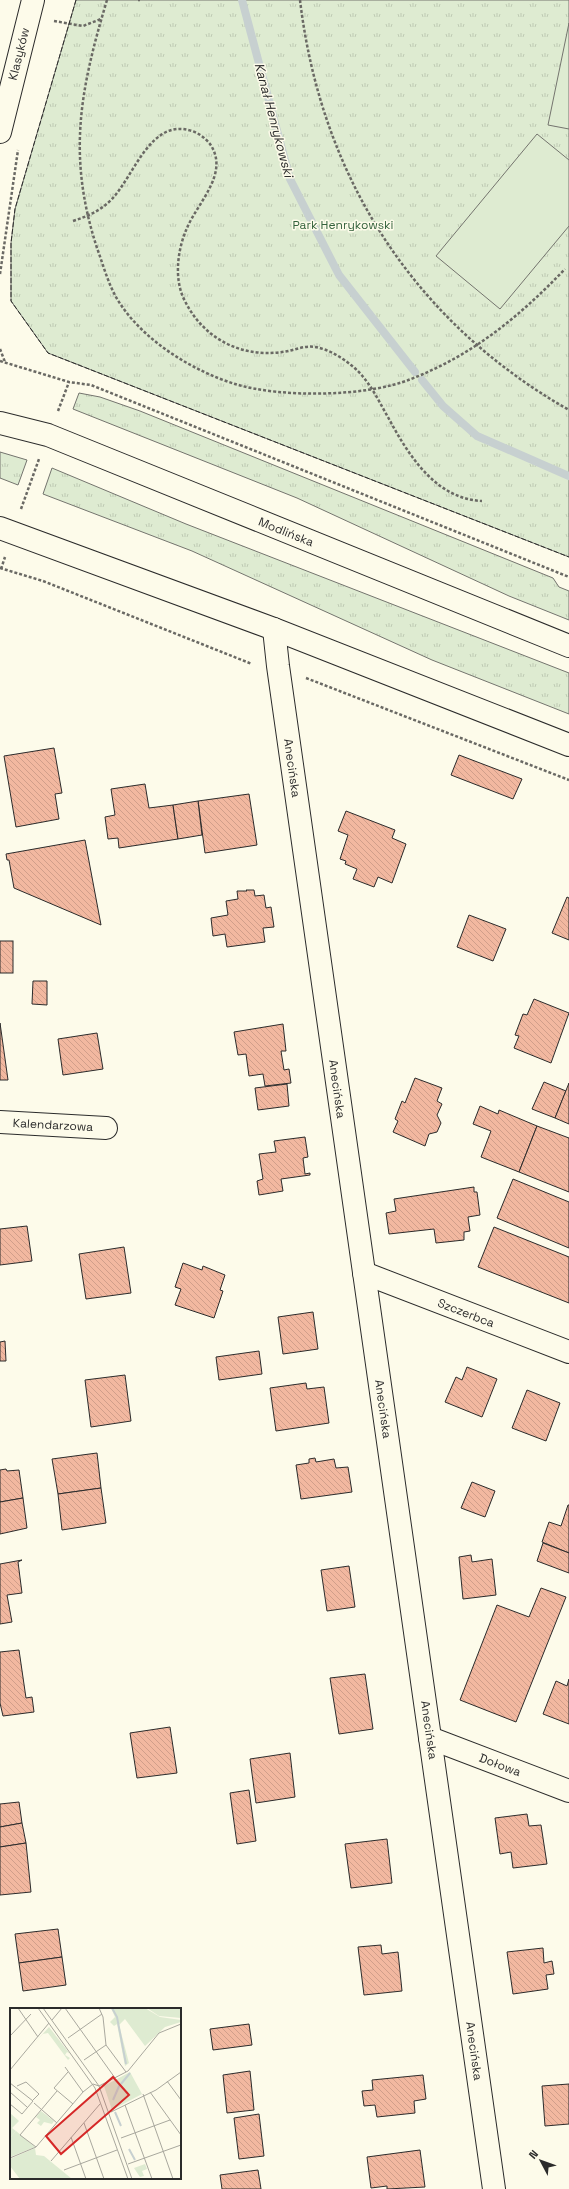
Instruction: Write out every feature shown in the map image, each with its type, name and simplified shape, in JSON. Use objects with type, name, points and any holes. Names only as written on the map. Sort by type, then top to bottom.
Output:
[{"type":"street","name":"Klasyków","points":[[0,132],[33,0]]},
{"type":"street","name":"Modlińska","points":[[0,423],[48,435],[569,646]]},
{"type":"street","points":[[4,526],[569,745]]},
{"type":"street","name":"Anecińska","points":[[274,630],[494,2189]]},
{"type":"street","name":"Kalendarzowa","points":[[0,1122],[106,1128]]},
{"type":"street","name":"Szczerbca","points":[[364,1273],[569,1352]]},
{"type":"street","name":"Dołowa","points":[[430,1738],[569,1791]]},
{"type":"path","points":[[107,0],[85,82],[81,117],[79,147],[81,176],[88,216],[107,276],[120,304],[131,319],[146,334],[183,360],[219,379],[252,389],[325,393],[373,390],[416,377],[457,358],[502,328],[531,304],[565,269]]},
{"type":"path","points":[[300,0],[307,45],[316,83],[337,150],[366,212],[405,270],[437,308],[476,345],[523,381],[569,410]]},
{"type":"path","points":[[47,19],[83,26],[101,19]]},
{"type":"path","points":[[73,221],[88,216],[101,209],[117,193],[147,148],[156,138],[168,131],[181,129],[194,132],[206,140],[215,151],[217,163],[214,180],[186,229],[178,262],[183,296],[199,323],[209,334],[235,348],[252,352],[284,352],[313,346],[325,349],[351,365],[362,375],[373,390],[407,450],[423,471],[454,496],[467,500],[482,501]]},
{"type":"path","points":[[0,349],[5,362]]},
{"type":"path","points":[[0,361],[69,382],[91,385],[569,577]]},
{"type":"path","points":[[69,382],[48,435],[4,526],[1,569],[43,581],[257,666],[278,666],[569,780]]},
{"type":"green space","name":"Park Henrykowski","points":[[76,0],[569,0],[569,557],[48,353],[11,301],[11,243],[15,209]]},
{"type":"green space","points":[[569,23],[569,129],[548,125]]},
{"type":"green space","points":[[537,134],[569,160],[569,226],[500,309],[436,256]]},
{"type":"green space","points":[[79,393],[100,397],[140,411],[553,578],[559,587],[569,591],[569,620],[509,596],[297,498],[73,409]]},
{"type":"green space","points":[[0,452],[27,460],[18,485],[0,478]]},
{"type":"green space","points":[[52,468],[186,524],[569,673],[569,714],[432,660],[192,551],[43,494]]},
{"type":"building","points":[[54,748],[62,793],[55,794],[59,819],[16,827],[4,756]]},
{"type":"building","points":[[459,755],[522,779],[513,799],[451,775]]},
{"type":"building","points":[[145,784],[149,808],[173,805],[178,839],[119,848],[118,838],[108,839],[105,817],[115,815],[111,789]]},
{"type":"building","points":[[249,794],[257,845],[205,853],[198,801]]},
{"type":"building","points":[[198,801],[202,835],[178,839],[173,805]]},
{"type":"building","points":[[346,811],[395,830],[392,838],[406,844],[392,883],[378,877],[374,887],[353,879],[357,869],[345,864],[346,861],[340,859],[348,835],[338,831]]},
{"type":"building","points":[[85,840],[101,925],[14,888],[9,860],[7,860],[6,854]]},
{"type":"building","points":[[246,890],[254,890],[255,896],[264,895],[266,908],[271,907],[274,927],[263,928],[265,942],[227,947],[225,934],[213,936],[211,918],[228,915],[226,901],[238,899],[237,891],[247,891]]},
{"type":"building","points":[[567,897],[569,898],[569,940],[552,933]]},
{"type":"building","points":[[469,915],[506,929],[493,961],[457,947]]},
{"type":"building","points":[[0,941],[13,941],[13,973],[0,973]]},
{"type":"building","points":[[33,981],[47,981],[47,1005],[32,1004]]},
{"type":"building","points":[[534,999],[569,1013],[551,1063],[514,1048],[519,1036],[515,1035],[523,1014],[527,1015]]},
{"type":"building","points":[[0,1023],[8,1080],[0,1080]]},
{"type":"building","points":[[283,1024],[286,1051],[281,1051],[284,1070],[289,1069],[291,1083],[265,1086],[263,1074],[249,1076],[246,1054],[238,1055],[234,1032]]},
{"type":"building","points":[[97,1033],[103,1069],[63,1075],[58,1039]]},
{"type":"building","points":[[415,1078],[442,1088],[437,1101],[442,1104],[437,1115],[441,1123],[437,1132],[429,1134],[425,1146],[393,1132],[398,1121],[395,1119],[402,1101],[405,1103]]},
{"type":"building","points":[[544,1082],[566,1091],[555,1118],[532,1109]]},
{"type":"building","points":[[569,1083],[569,1124],[555,1118]]},
{"type":"building","points":[[287,1084],[289,1106],[258,1110],[255,1088]]},
{"type":"building","points":[[480,1106],[498,1114],[499,1110],[537,1126],[519,1172],[481,1157],[491,1131],[473,1124]]},
{"type":"building","points":[[537,1126],[569,1138],[569,1192],[519,1172]]},
{"type":"building","points":[[305,1137],[308,1157],[303,1158],[305,1174],[310,1173],[310,1175],[281,1179],[283,1191],[259,1195],[257,1181],[263,1179],[259,1154],[276,1152],[274,1141]]},
{"type":"building","points":[[513,1179],[569,1202],[569,1248],[497,1218]]},
{"type":"building","points":[[474,1187],[474,1192],[477,1192],[480,1215],[468,1217],[470,1231],[464,1232],[464,1240],[436,1243],[434,1229],[389,1234],[386,1213],[396,1211],[394,1199]]},
{"type":"building","points":[[27,1226],[32,1261],[0,1265],[0,1229]]},
{"type":"building","points":[[494,1227],[569,1257],[569,1303],[478,1267]]},
{"type":"building","points":[[124,1247],[131,1293],[86,1299],[79,1254]]},
{"type":"building","points":[[183,1263],[202,1270],[203,1266],[225,1275],[220,1290],[223,1291],[214,1318],[175,1305],[181,1289],[175,1287]]},
{"type":"building","points":[[313,1312],[318,1349],[283,1354],[278,1317]]},
{"type":"building","points":[[5,1341],[6,1361],[0,1361],[0,1342]]},
{"type":"building","points":[[259,1351],[262,1374],[219,1380],[216,1357]]},
{"type":"building","points":[[467,1367],[497,1379],[482,1417],[445,1402],[456,1377],[462,1380]]},
{"type":"building","points":[[125,1375],[131,1421],[91,1427],[85,1380]]},
{"type":"building","points":[[306,1383],[307,1389],[324,1387],[329,1423],[276,1431],[270,1388]]},
{"type":"building","points":[[527,1390],[560,1403],[546,1441],[512,1428]]},
{"type":"building","points":[[97,1453],[101,1488],[58,1494],[52,1459]]},
{"type":"building","points":[[315,1458],[316,1462],[334,1459],[336,1468],[348,1467],[352,1492],[301,1499],[296,1465],[309,1463],[309,1459]]},
{"type":"building","points":[[6,1469],[7,1471],[19,1470],[23,1498],[0,1502],[0,1470]]},
{"type":"building","points":[[472,1482],[495,1491],[485,1517],[461,1508]]},
{"type":"building","points":[[101,1488],[106,1523],[62,1530],[58,1494]]},
{"type":"building","points":[[23,1498],[27,1528],[0,1534],[0,1502]]},
{"type":"building","points":[[568,1505],[569,1553],[542,1542],[549,1522],[561,1526]]},
{"type":"building","points":[[543,1543],[569,1553],[569,1573],[537,1561]]},
{"type":"building","points":[[471,1555],[472,1562],[492,1559],[496,1595],[463,1599],[459,1557]]},
{"type":"building","points":[[22,1560],[18,1562],[22,1593],[7,1595],[12,1622],[0,1624],[0,1564]]},
{"type":"building","points":[[349,1566],[355,1607],[327,1611],[321,1570]]},
{"type":"building","points":[[541,1588],[566,1597],[516,1722],[460,1700],[497,1605],[529,1617]]},
{"type":"building","points":[[19,1650],[26,1698],[32,1697],[34,1712],[3,1716],[0,1703],[0,1652]]},
{"type":"building","points":[[365,1674],[373,1729],[339,1734],[330,1678]]},
{"type":"building","points":[[569,1679],[569,1724],[543,1714],[556,1681],[567,1686]]},
{"type":"building","points":[[170,1727],[177,1773],[137,1778],[130,1733]]},
{"type":"building","points":[[290,1753],[295,1797],[256,1803],[250,1759]]},
{"type":"building","points":[[249,1790],[256,1841],[237,1844],[230,1793]]},
{"type":"building","points":[[19,1802],[22,1823],[0,1827],[0,1804]]},
{"type":"building","points":[[527,1814],[529,1826],[541,1825],[547,1864],[513,1868],[511,1852],[500,1854],[495,1818]]},
{"type":"building","points":[[22,1823],[26,1843],[0,1847],[0,1827]]},
{"type":"building","points":[[387,1839],[392,1883],[351,1888],[345,1844]]},
{"type":"building","points":[[26,1843],[31,1892],[0,1895],[0,1847]]},
{"type":"building","points":[[58,1929],[62,1957],[19,1963],[15,1934]]},
{"type":"building","points":[[381,1945],[382,1954],[398,1952],[402,1991],[364,1995],[358,1947]]},
{"type":"building","points":[[543,1948],[544,1963],[552,1961],[554,1974],[546,1975],[548,1989],[513,1994],[507,1952]]},
{"type":"building","points":[[62,1957],[66,1985],[23,1991],[19,1963]]},
{"type":"building","points":[[249,2024],[252,2045],[213,2050],[210,2029]]},
{"type":"building","points":[[250,2071],[254,2110],[227,2113],[223,2075]]},
{"type":"building","points":[[423,2075],[426,2099],[414,2101],[415,2113],[377,2117],[375,2105],[364,2106],[362,2091],[373,2090],[372,2080]]},
{"type":"building","points":[[569,2084],[569,2124],[545,2126],[542,2086]]},
{"type":"building","points":[[259,2114],[264,2156],[239,2159],[234,2118]]},
{"type":"building","points":[[420,2150],[425,2187],[387,2189],[387,2186],[371,2188],[367,2157]]},
{"type":"building","points":[[258,2170],[261,2189],[222,2189],[220,2175]]},
{"type":"waterway","name":"Kanał Henrykowski","points":[[242,0],[290,179],[339,275],[415,372]]},
{"type":"waterway","name":"Kanał Henrykowski","points":[[422,380],[443,406],[477,436],[569,476]]},
{"type":"fence","points":[[76,0],[15,209],[11,243],[11,301],[48,353],[569,557]]}]
